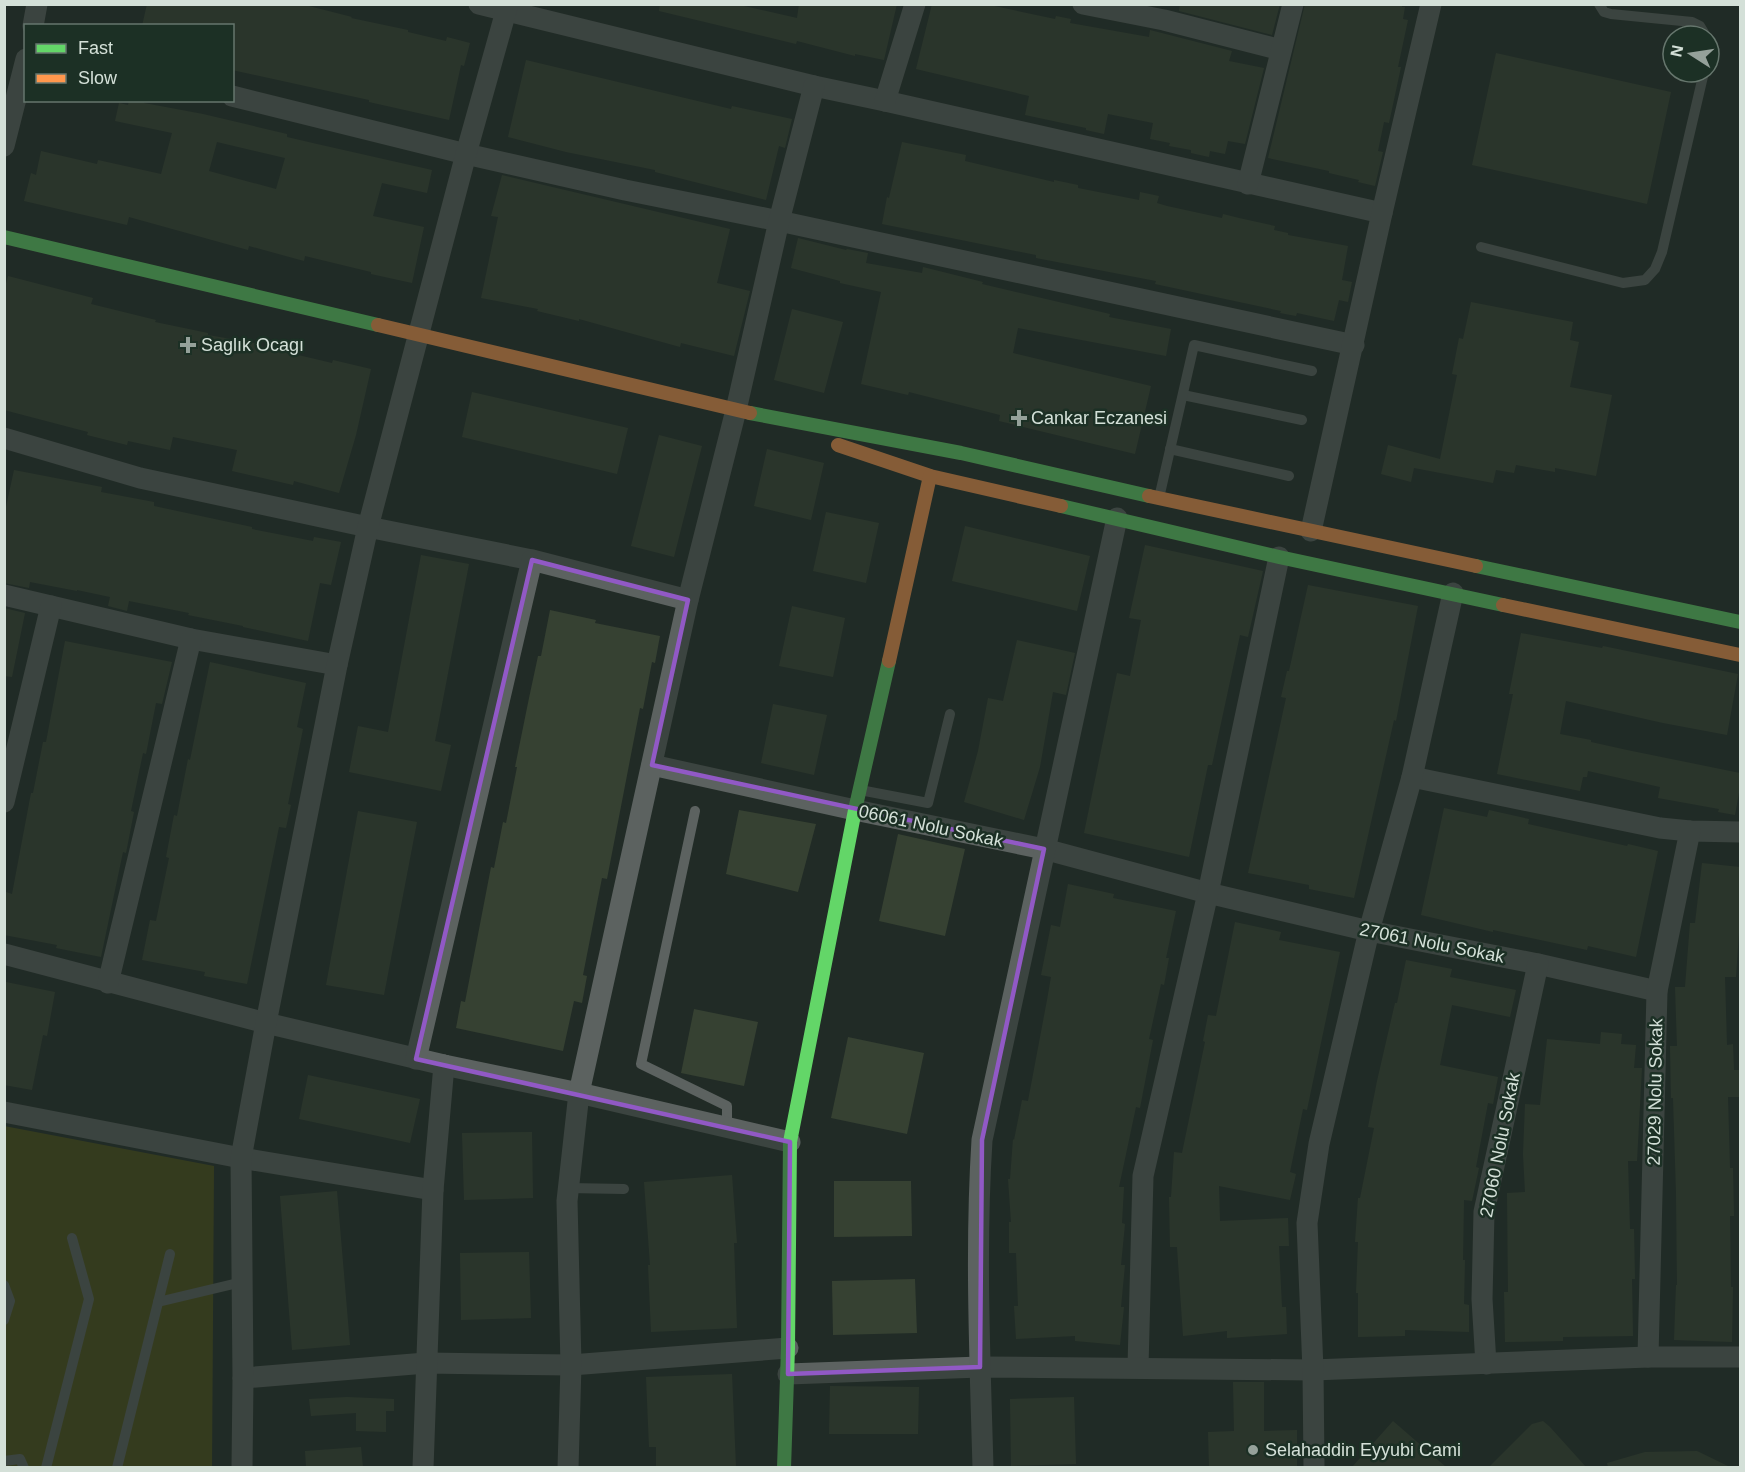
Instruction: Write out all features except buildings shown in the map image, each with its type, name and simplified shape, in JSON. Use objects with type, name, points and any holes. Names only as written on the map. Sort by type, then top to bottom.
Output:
[{"type":"street","points":[[33,24],[37,4]]},
{"type":"street","points":[[479,4],[507,8],[814,86],[1382,213]]},
{"type":"street","points":[[885,101],[915,4]]},
{"type":"street","points":[[1083,4],[1166,12],[1281,50]]},
{"type":"street","points":[[1248,184],[1293,4]]},
{"type":"street","points":[[1311,531],[1431,4]]},
{"type":"street","points":[[242,1467],[241,1158],[337,665],[368,527],[466,154],[507,8]]},
{"type":"street","points":[[4,146],[24,67]]},
{"type":"street","points":[[568,1467],[571,1365],[567,1201],[579,1093],[688,600],[736,410],[779,221],[814,86]]},
{"type":"street","points":[[234,96],[466,154],[625,190],[1354,345]]},
{"type":"street","points":[[4,237],[736,410],[961,453],[1311,531],[1740,622]]},
{"type":"street","points":[[736,410],[930,477],[1117,518],[1279,557],[1740,655]]},
{"type":"street","points":[[4,438],[140,478],[532,560],[688,600]]},
{"type":"street","points":[[784,1467],[788,1374],[790,1142],[857,800],[930,477]]},
{"type":"street","points":[[983,1467],[978,1196],[982,1140],[1117,518]]},
{"type":"street","points":[[1138,1367],[1143,1176],[1208,893],[1279,557]]},
{"type":"street","points":[[416,1059],[532,560]]},
{"type":"street","points":[[1314,1467],[1307,1223],[1319,1144],[1369,931],[1412,777],[1453,593]]},
{"type":"street","points":[[4,595],[191,639],[337,665]]},
{"type":"street","points":[[4,801],[51,606]]},
{"type":"street","points":[[108,982],[191,639]]},
{"type":"street","name":"06061 Nolu Sokak","points":[[652,765],[857,800],[1208,893]]},
{"type":"street","points":[[1412,777],[1660,828],[1740,832]]},
{"type":"street","name":"27029 Nolu Sokak","points":[[1648,1357],[1657,991],[1690,831]]},
{"type":"street","name":"27061 Nolu Sokak","points":[[1208,893],[1369,931],[1538,964],[1657,991]]},
{"type":"street","points":[[4,954],[266,1023],[416,1059],[579,1093],[790,1142]]},
{"type":"street","name":"27060 Nolu Sokak","points":[[1486,1364],[1482,1299],[1484,1212],[1538,964]]},
{"type":"street","points":[[423,1467],[434,1190],[444,1065]]},
{"type":"street","points":[[4,1112],[241,1158],[434,1190]]},
{"type":"street","points":[[243,1378],[426,1363],[571,1365],[788,1348]]},
{"type":"street","points":[[788,1374],[980,1367],[1313,1370],[1648,1357],[1740,1357]]},
{"type":"lane","points":[[1599,4],[1604,12],[1611,14],[1696,24]]},
{"type":"lane","points":[[1481,247],[1623,283],[1645,280],[1655,268],[1662,252],[1701,84]]},
{"type":"lane","points":[[1159,498],[1194,345],[1312,371]]},
{"type":"lane","points":[[1183,395],[1302,420]]},
{"type":"lane","points":[[1170,449],[1289,476]]},
{"type":"lane","points":[[857,800],[928,803],[950,714]]},
{"type":"lane","points":[[695,811],[641,1064],[727,1106],[727,1128]]},
{"type":"lane","points":[[568,1188],[624,1189]]},
{"type":"lane","points":[[46,1467],[89,1299],[72,1238]]},
{"type":"lane","points":[[117,1467],[170,1254]]},
{"type":"lane","points":[[158,1302],[242,1282]]},
{"type":"lane","points":[[4,1285],[10,1301],[4,1320]]},
{"type":"lane","points":[[4,1461],[20,1459],[24,1467]]},
{"type":"highlighted area","points":[[532,560],[688,600],[652,765],[1044,849],[982,1140],[980,1367],[788,1374],[790,1142],[416,1059]]},
{"type":"shaded area","points":[[4,1126],[214,1166],[212,1467],[5,1467]]},
{"type":"traffic: fast","points":[[4,237],[378,325]]},
{"type":"traffic: fast","points":[[750,413],[961,453],[1149,496]]},
{"type":"traffic: fast","points":[[1061,506],[1279,557],[1503,605]]},
{"type":"traffic: fast","points":[[1476,566],[1740,622]]},
{"type":"traffic: fast","points":[[784,1468],[790,1142],[855,810],[889,661]]},
{"type":"traffic: slow","points":[[378,325],[750,413]]},
{"type":"traffic: slow","points":[[838,445],[930,476],[1061,506]]},
{"type":"traffic: slow","points":[[889,661],[930,476]]},
{"type":"traffic: slow","points":[[1149,496],[1476,566]]},
{"type":"traffic: slow","points":[[1503,605],[1740,655]]},
{"type":"place","name":"Saglık Ocagı","points":[[188,345]]},
{"type":"place","name":"Cankar Eczanesi","points":[[1019,418]]},
{"type":"place","name":"Selahaddin Eyyubi Cami","points":[[1253,1450]]}]
